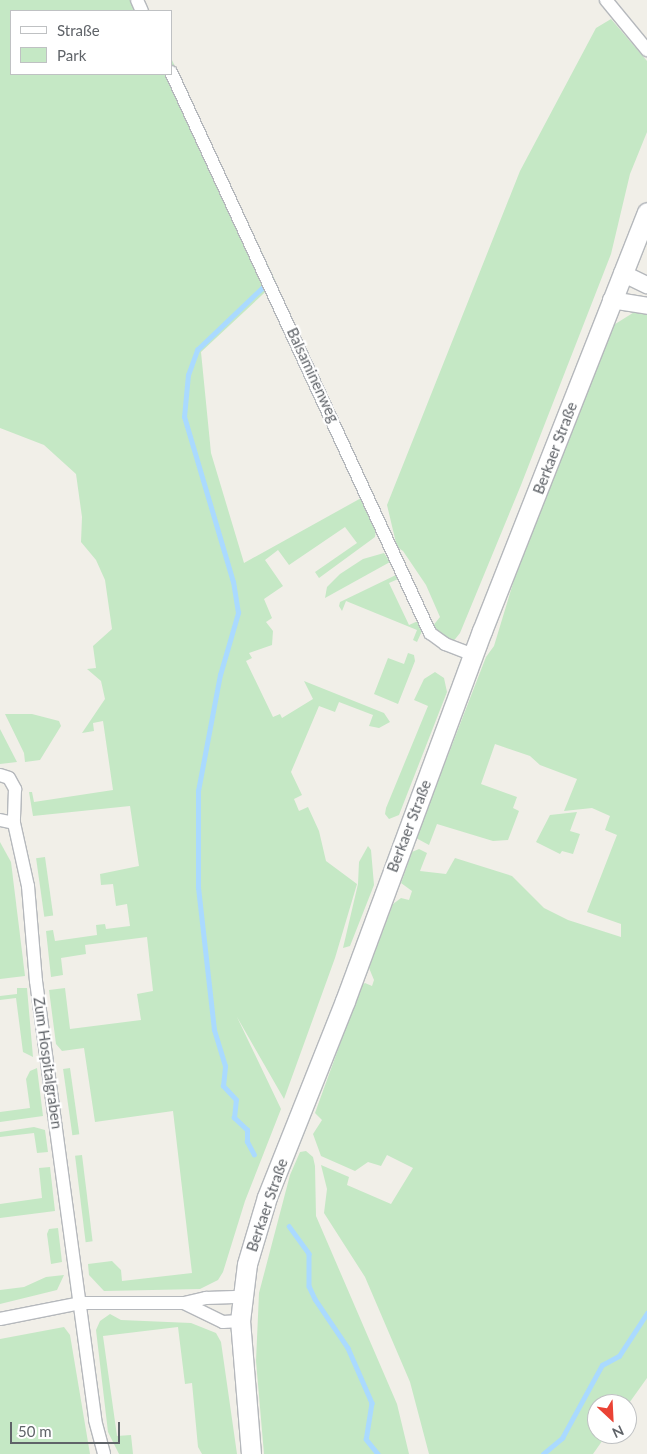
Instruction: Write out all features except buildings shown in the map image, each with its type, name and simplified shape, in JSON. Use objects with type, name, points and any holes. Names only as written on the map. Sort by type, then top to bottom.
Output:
[{"type":"main road","name":"Berkaer Straße","points":[[251,1454],[240,1321],[247,1264],[267,1196],[611,300],[647,212]]},
{"type":"street","points":[[606,0],[647,50]]},
{"type":"street","name":"Balsaminenweg","points":[[172,74],[430,633],[445,644],[474,655]]},
{"type":"street","points":[[622,273],[647,285]]},
{"type":"street","points":[[611,300],[647,306]]},
{"type":"street","name":"Zum Hospitalgraben","points":[[0,775],[9,778],[15,789],[14,823],[28,886],[36,982],[81,1303],[95,1420],[104,1454]]},
{"type":"street","points":[[0,820],[14,823]]},
{"type":"street","points":[[0,1318],[81,1303],[184,1303],[206,1298],[242,1297]]},
{"type":"street","points":[[184,1303],[223,1322],[240,1321]]},
{"type":"green space","points":[[0,0],[144,0],[149,10],[10,10],[10,75],[172,75],[172,60],[276,282],[201,352],[211,453],[244,563],[363,497],[376,529],[375,537],[319,578],[315,572],[357,543],[345,527],[289,565],[278,550],[265,560],[283,586],[264,599],[272,618],[266,622],[273,631],[272,645],[249,653],[252,658],[246,661],[273,717],[280,714],[282,718],[313,699],[304,681],[384,713],[390,722],[379,728],[369,726],[373,715],[339,702],[335,712],[319,706],[291,772],[302,795],[294,799],[299,811],[308,807],[319,831],[326,861],[357,884],[335,958],[284,1099],[237,1017],[281,1109],[245,1201],[223,1272],[218,1280],[200,1289],[104,1291],[89,1275],[88,1264],[112,1261],[121,1270],[122,1281],[192,1273],[173,1111],[95,1122],[84,1048],[62,1051],[56,1044],[49,990],[65,988],[70,1029],[141,1020],[137,994],[153,991],[147,937],[85,945],[86,954],[61,958],[63,975],[51,977],[46,931],[53,930],[55,941],[97,935],[96,925],[105,924],[106,929],[130,926],[127,904],[116,906],[113,884],[101,885],[100,874],[139,866],[130,806],[33,816],[29,792],[32,792],[34,802],[113,790],[103,721],[93,723],[94,731],[82,733],[105,699],[101,681],[87,669],[96,668],[93,646],[112,629],[105,580],[96,560],[81,542],[82,517],[76,474],[44,445],[0,428]]},
{"type":"green space","points":[[611,19],[647,61],[647,132],[630,174],[611,254],[521,485],[460,633],[452,643],[432,627],[440,617],[426,585],[403,551],[397,547],[387,505],[520,171],[596,28]]},
{"type":"green space","points":[[647,310],[647,1378],[636,1394],[587,1394],[587,1444],[600,1444],[593,1454],[429,1454],[410,1382],[365,1277],[324,1213],[327,1189],[321,1165],[349,1177],[347,1185],[391,1204],[413,1168],[387,1155],[381,1166],[368,1162],[355,1171],[321,1156],[313,1134],[322,1120],[315,1113],[361,986],[365,983],[372,986],[374,980],[369,968],[393,904],[401,898],[409,900],[412,891],[401,883],[412,852],[419,849],[427,853],[420,871],[446,874],[455,858],[512,876],[544,908],[568,920],[621,937],[621,924],[587,912],[617,835],[605,830],[610,816],[592,808],[564,811],[577,779],[540,765],[530,756],[495,744],[481,784],[517,797],[513,808],[519,811],[508,840],[493,841],[437,824],[429,845],[416,838],[486,657],[494,646],[514,580],[612,326],[636,311]]},
{"type":"green space","points":[[384,553],[390,562],[325,598],[327,587],[340,574],[363,559]]},
{"type":"green space","points":[[396,575],[398,579],[389,583],[409,625],[418,621],[422,631],[417,642],[413,640],[417,630],[346,601],[342,611],[339,606],[340,602]]},
{"type":"green space","points":[[408,653],[414,655],[415,661],[398,704],[374,694],[388,658],[404,664]]},
{"type":"green space","points":[[435,672],[444,678],[447,692],[399,815],[389,819],[385,814],[386,808],[428,706],[414,700],[424,679]]},
{"type":"green space","points":[[5,714],[32,714],[59,721],[61,726],[40,760],[25,762],[24,753]]},
{"type":"green space","points":[[0,729],[17,762],[0,764]]},
{"type":"green space","points":[[577,812],[570,831],[580,834],[573,854],[562,851],[560,854],[536,842],[550,815]]},
{"type":"green space","points":[[0,842],[11,862],[25,976],[0,979]]},
{"type":"green space","points":[[368,846],[371,850],[374,885],[350,946],[343,948],[358,884],[359,862]]},
{"type":"green space","points":[[45,857],[53,915],[44,917],[36,858]]},
{"type":"green space","points":[[17,988],[27,988],[33,1057],[23,1052],[16,998],[0,1000],[0,996],[17,994]]},
{"type":"green space","points":[[37,1068],[43,1116],[0,1122],[0,1112],[30,1108],[26,1079],[30,1071]]},
{"type":"green space","points":[[70,1068],[79,1134],[72,1135],[63,1069]]},
{"type":"green space","points":[[34,1127],[45,1130],[48,1152],[37,1153],[34,1133],[0,1137],[0,1132]]},
{"type":"green space","points":[[306,1151],[313,1157],[315,1166],[316,1216],[397,1404],[409,1454],[264,1454],[256,1361],[259,1293],[290,1175],[300,1152]]},
{"type":"green space","points":[[82,1155],[93,1241],[86,1242],[75,1156]]},
{"type":"green space","points":[[50,1167],[55,1211],[0,1218],[0,1204],[42,1198],[39,1168]]},
{"type":"green space","points":[[58,1228],[62,1262],[51,1264],[47,1234],[49,1229]]},
{"type":"green space","points":[[64,1275],[57,1290],[0,1304],[0,1290],[24,1287],[46,1277]]},
{"type":"green space","points":[[110,1314],[121,1320],[191,1323],[216,1333],[221,1342],[237,1454],[202,1454],[198,1447],[192,1383],[185,1384],[178,1327],[103,1336],[117,1436],[131,1435],[133,1454],[119,1454],[108,1432],[96,1330],[100,1321]]},
{"type":"green space","points":[[64,1327],[70,1335],[90,1454],[0,1454],[0,1339]]},
{"type":"waterway","points":[[254,1155],[247,1142],[247,1130],[234,1118],[236,1100],[223,1086],[225,1066],[214,1030],[198,887],[198,791],[220,675],[238,613],[233,582],[184,417],[188,375],[197,350],[264,286]]},
{"type":"waterway","points":[[289,1226],[309,1254],[309,1286],[315,1299],[348,1348],[372,1403],[366,1439],[378,1454]]},
{"type":"waterway","points":[[543,1454],[562,1438],[602,1365],[619,1356],[647,1313]]}]
